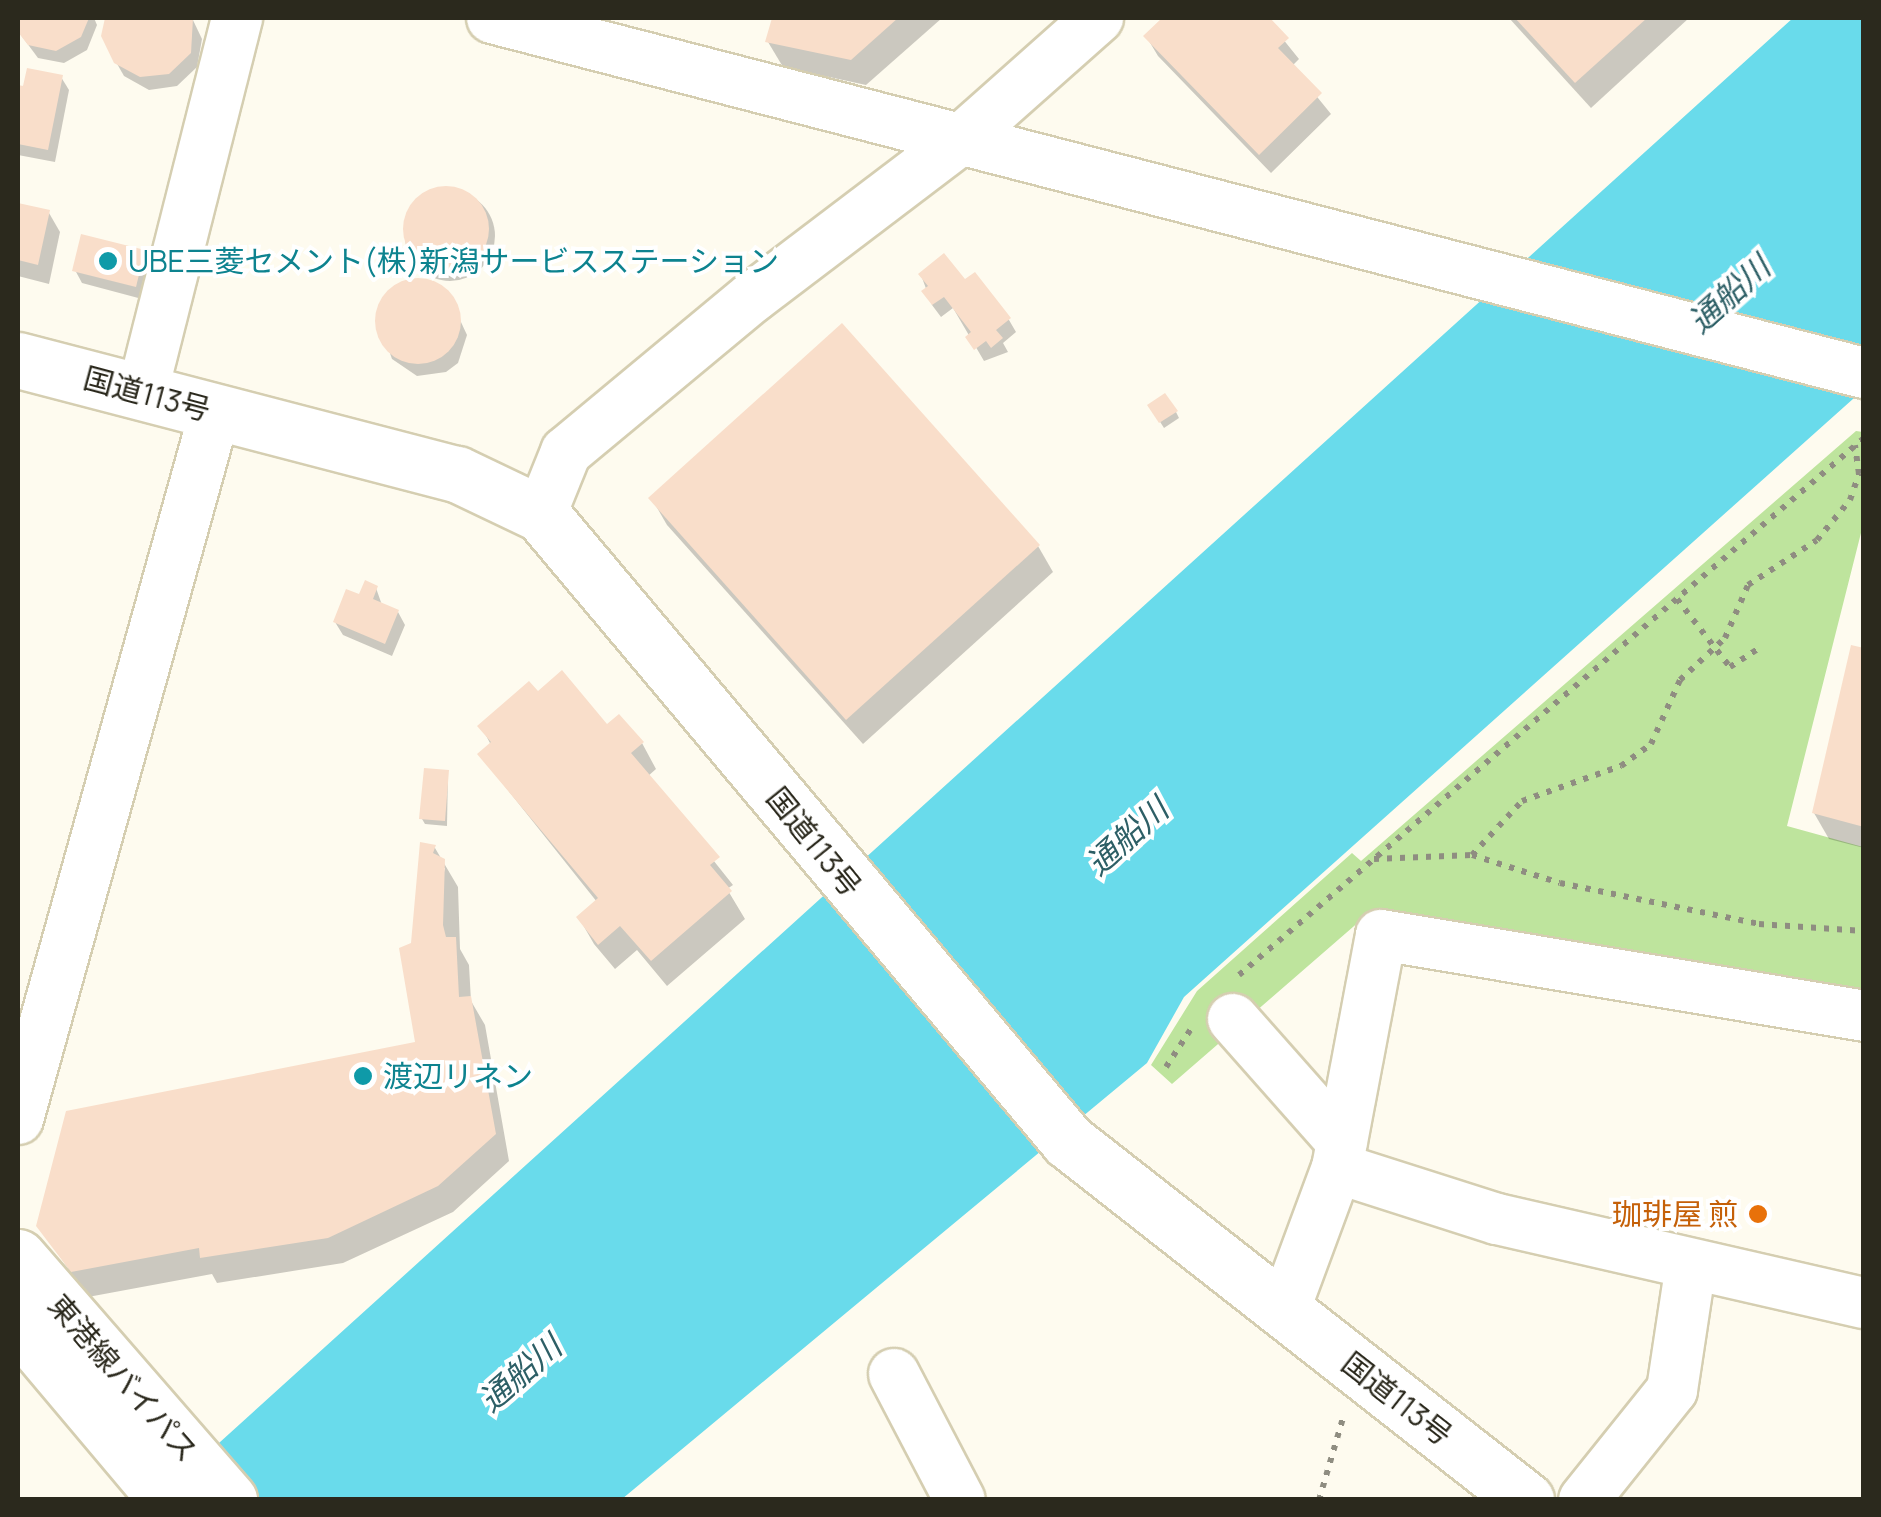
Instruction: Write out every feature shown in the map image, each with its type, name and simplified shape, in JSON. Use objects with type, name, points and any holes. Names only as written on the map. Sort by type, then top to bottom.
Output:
[{"type":"highway","name":"国道113号","points":[[18,360],[457,474],[542,514],[820,853],[1068,1141],[1526,1500]]},
{"type":"highway","name":"東港線バイパス","points":[[18,1257],[229,1500]]},
{"type":"highway","name":"東港線バイパス","points":[[18,1323],[167,1500]]},
{"type":"street","points":[[142,394],[236,18]]},
{"type":"street","points":[[492,18],[965,136],[1864,373]]},
{"type":"street","points":[[542,514],[566,452],[754,297],[965,136],[1098,18]]},
{"type":"street","points":[[18,1120],[214,412]]},
{"type":"street","points":[[1284,1311],[1339,1155],[1380,936],[1864,1016]]},
{"type":"street","points":[[1220,1006],[1339,1155],[1498,1219],[1864,1303]]},
{"type":"street","points":[[1584,1500],[1672,1390],[1691,1264]]},
{"type":"street","points":[[894,1374],[960,1500]]},
{"type":"path","points":[[1166,1066],[1220,1006],[1374,859],[1864,438]]},
{"type":"path","points":[[1472,855],[1522,801],[1621,766],[1652,744],[1680,680],[1712,650],[1740,613],[1748,585],[1817,540],[1850,500],[1859,474],[1855,445]]},
{"type":"path","points":[[1676,599],[1712,650],[1730,666],[1759,648]]},
{"type":"path","points":[[1374,859],[1472,855],[1560,883],[1759,924],[1864,931]]},
{"type":"path","points":[[1319,1500],[1358,1369]]},
{"type":"green space","points":[[1856,431],[1863,432],[1863,525],[1787,826],[1863,847],[1863,998],[1389,914],[1361,920],[1172,1084],[1151,1065],[1197,991],[1352,853],[1361,861]]},
{"type":"water","name":"通船川","points":[[1793,18],[1863,18],[1863,390],[1184,997],[1147,1063],[622,1499],[156,1500]]},
{"type":"building","points":[[18,18],[89,18],[81,37],[56,51],[28,45],[18,32]]},
{"type":"building","points":[[105,18],[193,18],[191,53],[169,74],[140,77],[114,63],[101,36]]},
{"type":"building","points":[[772,18],[898,18],[851,60],[765,42]]},
{"type":"building","points":[[1162,18],[1270,18],[1289,38],[1278,48],[1322,93],[1259,155],[1143,36]]},
{"type":"building","points":[[1515,18],[1647,18],[1575,83]]},
{"type":"building","points":[[27,68],[63,75],[48,150],[18,144],[18,85],[23,86]]},
{"type":"building","points":[[446,186],[470,193],[482,205],[489,229],[482,253],[470,265],[446,272],[422,265],[410,253],[403,229],[410,205],[422,193]]},
{"type":"building","points":[[18,203],[50,210],[38,265],[18,260]]},
{"type":"building","name":"UBE三菱セメント(株)新潟サービスステーション","points":[[81,234],[145,250],[136,287],[72,271]]},
{"type":"building","points":[[944,253],[965,279],[975,272],[1011,318],[996,330],[1003,338],[991,348],[986,341],[974,350],[965,337],[971,332],[944,297],[932,305],[921,291],[928,286],[918,274]]},
{"type":"building","points":[[418,278],[435,281],[449,290],[458,304],[458,338],[449,352],[435,361],[418,364],[401,361],[387,352],[378,338],[375,321],[378,304],[387,290],[401,281]]},
{"type":"building","points":[[842,323],[1040,545],[846,720],[648,498]]},
{"type":"building","points":[[1165,393],[1178,411],[1159,423],[1147,405]]},
{"type":"building","points":[[365,580],[378,586],[373,599],[399,610],[385,644],[333,622],[346,589],[359,594]]},
{"type":"building","points":[[1851,645],[1864,648],[1864,827],[1812,813]]},
{"type":"building","points":[[562,670],[607,724],[619,714],[644,742],[631,753],[720,857],[710,865],[732,891],[651,961],[620,926],[598,945],[576,917],[598,898],[477,754],[491,742],[477,726],[529,681],[538,691]]},
{"type":"building","points":[[424,768],[449,770],[445,821],[419,819]]},
{"type":"building","name":"渡辺リネン","points":[[420,842],[436,845],[433,853],[445,859],[443,925],[446,937],[456,937],[459,997],[471,996],[496,1134],[438,1186],[328,1238],[200,1258],[199,1248],[71,1272],[36,1226],[66,1111],[415,1042],[399,948],[411,943]]},
{"type":"place","name":"UBE三菱セメント(株)新潟サービスステーション","points":[[108,261]]},
{"type":"place","name":"渡辺リネン","points":[[363,1076]]},
{"type":"place","name":"珈琲屋 煎","points":[[1758,1214]]}]
